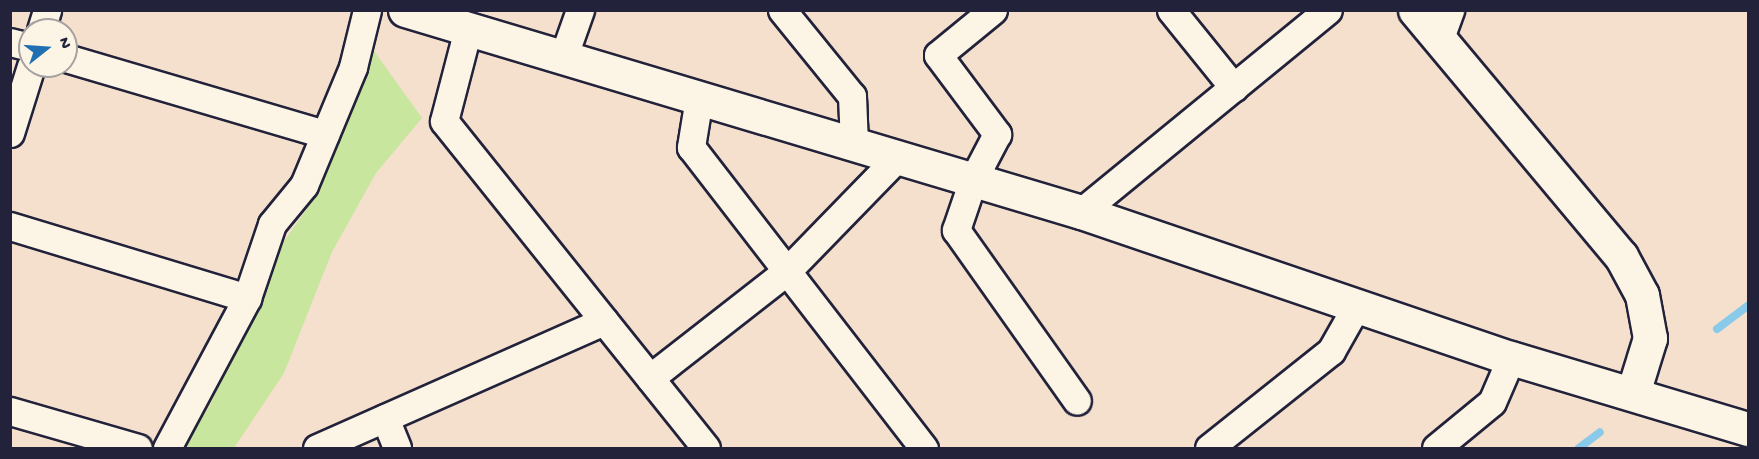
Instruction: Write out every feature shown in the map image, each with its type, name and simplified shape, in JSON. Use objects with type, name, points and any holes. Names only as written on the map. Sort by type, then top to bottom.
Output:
[{"type":"street","points":[[167,448],[247,298],[272,224],[304,185],[353,68],[368,10]]},
{"type":"street","points":[[405,10],[1081,212],[1511,358],[1749,429]]},
{"type":"street","points":[[563,58],[580,10]]},
{"type":"street","points":[[782,10],[852,96],[854,144]]},
{"type":"street","points":[[993,10],[938,55],[997,134],[973,180],[956,230],[1077,401]]},
{"type":"street","points":[[1171,10],[1234,88]]},
{"type":"street","points":[[1081,212],[1328,10]]},
{"type":"street","points":[[1415,10],[1445,24],[1621,256],[1642,295],[1650,338],[1633,393]]},
{"type":"street","points":[[468,29],[444,121],[706,448]]},
{"type":"street","points":[[78,62],[325,134]]},
{"type":"street","points":[[10,133],[27,78]]},
{"type":"street","points":[[699,98],[691,147],[924,448]]},
{"type":"street","points":[[650,378],[788,271],[898,158]]},
{"type":"street","points":[[10,226],[247,298]]},
{"type":"street","points":[[1209,448],[1331,351],[1357,305]]},
{"type":"street","points":[[317,448],[604,321]]},
{"type":"street","points":[[1436,448],[1492,402],[1511,358]]},
{"type":"street","points":[[10,411],[138,448]]},
{"type":"street","points":[[385,418],[397,448]]},
{"type":"green space","points":[[369,44],[422,118],[376,173],[332,252],[284,373],[234,448],[183,448],[210,405],[282,244],[309,206],[337,142]]},
{"type":"waterway","points":[[1717,329],[1748,306]]},
{"type":"waterway","points":[[1579,448],[1600,432]]}]
